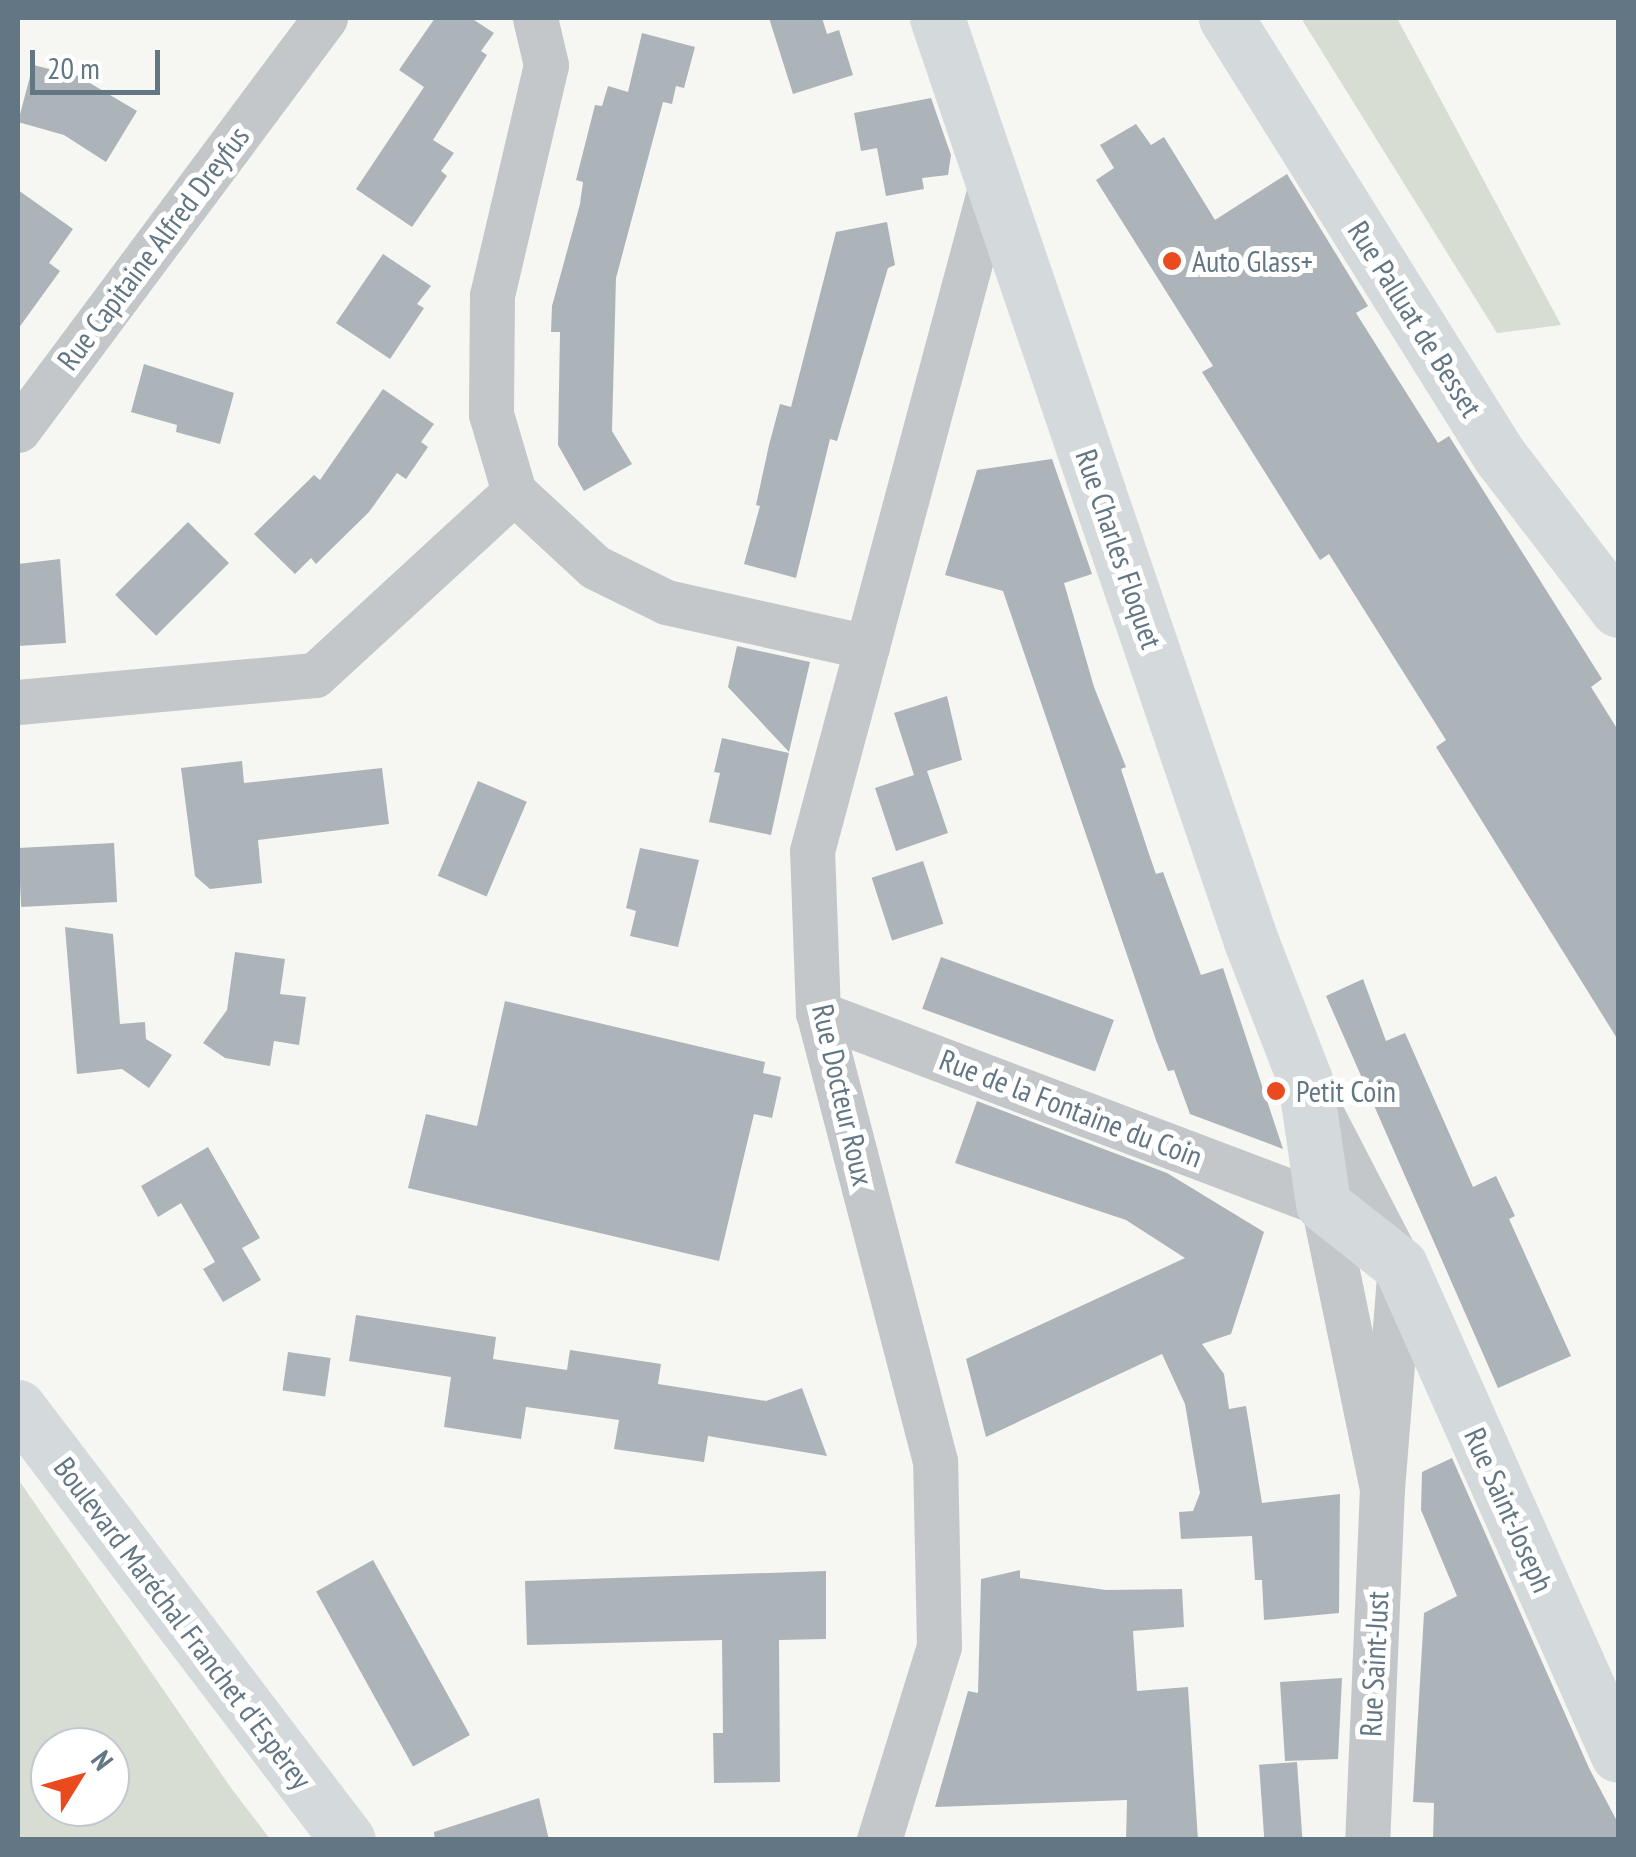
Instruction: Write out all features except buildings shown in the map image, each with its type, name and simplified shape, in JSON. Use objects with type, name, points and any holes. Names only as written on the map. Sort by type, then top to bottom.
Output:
[{"type":"main road","name":"Rue Charles Floquet","points":[[937,18],[994,176],[1251,941],[1304,1080],[1323,1204]]},
{"type":"main road","name":"Rue Palluat de Besset","points":[[1226,18],[1499,455],[1618,610]]},
{"type":"main road","points":[[1323,1204],[1400,1266]]},
{"type":"main road","name":"Rue Saint-Joseph","points":[[1400,1266],[1618,1755]]},
{"type":"main road","name":"Boulevard Maréchal Franchet d'Espèrey","points":[[18,1407],[348,1840]]},
{"type":"street","name":"Rue Capitaine Alfred Dreyfus","points":[[18,430],[324,18]]},
{"type":"street","points":[[535,18],[546,65],[492,295],[491,414],[514,492],[595,567],[666,602],[867,648]]},
{"type":"street","name":"Rue Docteur Roux","points":[[879,1840],[939,1646],[936,1461],[818,1013],[812,851],[994,176]]},
{"type":"street","points":[[18,702],[315,675],[514,492]]},
{"type":"street","name":"Rue de la Fontaine du Coin","points":[[818,1013],[1323,1204]]},
{"type":"street","name":"Rue Charles Floquet","points":[[1304,1080],[1400,1266]]},
{"type":"street","name":"Rue Saint-Just","points":[[1323,1204],[1382,1488]]},
{"type":"street","name":"Rue Saint-Just","points":[[1367,1840],[1382,1488],[1400,1266]]},
{"type":"shaded area","points":[[1301,18],[1397,18],[1561,325],[1497,333]]},
{"type":"shaded area","points":[[18,1479],[231,1788],[270,1839],[18,1839]]},
{"type":"place","name":"Auto Glass+","points":[[1172,261]]},
{"type":"place","name":"Petit Coin","points":[[1276,1091]]}]
